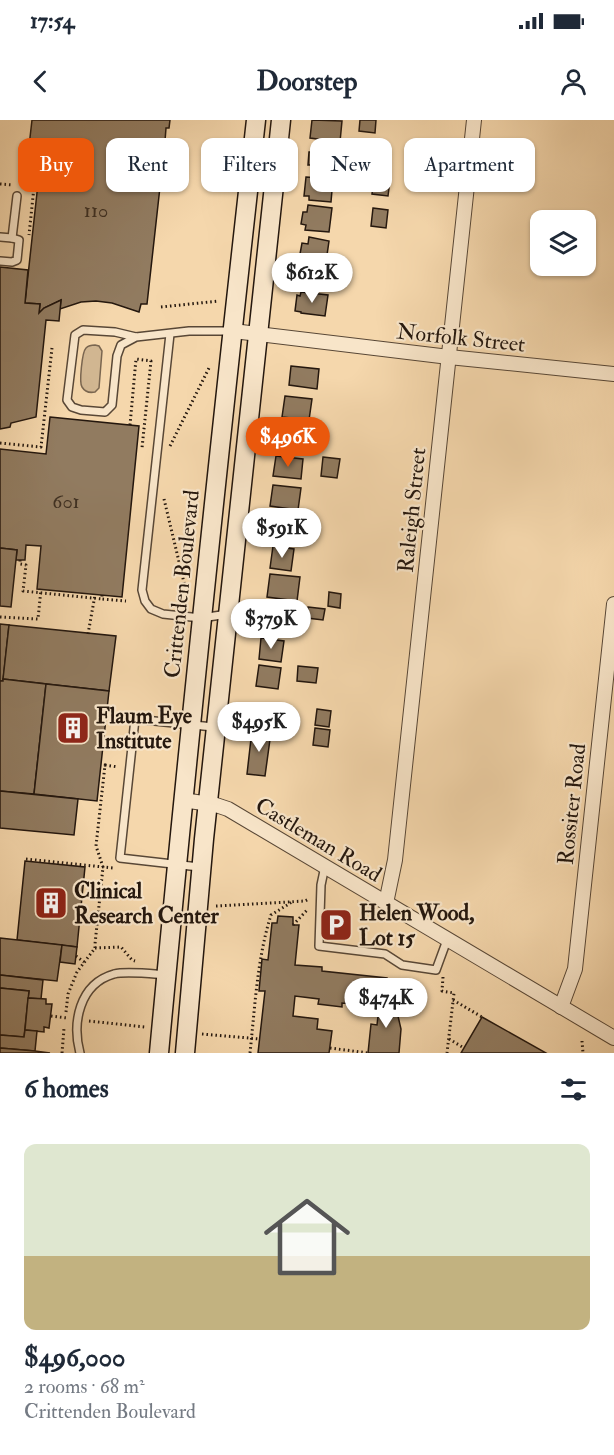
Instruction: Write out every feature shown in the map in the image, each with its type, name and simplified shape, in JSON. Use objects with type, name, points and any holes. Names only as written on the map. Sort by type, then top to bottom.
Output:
[{"type":"street","name":"Crittenden Boulevard","points":[[159,1053],[201,618],[256,120]]},
{"type":"street","points":[[185,1053],[208,803],[281,120]]},
{"type":"street","name":"Raleigh Street","points":[[386,903],[395,860],[474,120]]},
{"type":"street","name":"Norfolk Street","points":[[232,331],[614,374]]},
{"type":"street","name":"Rossiter Road","points":[[561,1007],[574,969],[614,604]]},
{"type":"street","name":"Castleman Road","points":[[183,800],[208,803],[228,809],[614,1038]]},
{"type":"lane","points":[[12,238],[17,196]]},
{"type":"lane","points":[[0,237],[19,240],[17,260],[0,261]]},
{"type":"lane","points":[[136,338],[115,332],[94,330],[83,330],[75,335],[67,400],[72,407],[105,412],[112,405],[117,356],[121,345],[136,338],[189,332],[232,331]]},
{"type":"lane","points":[[170,334],[142,590],[145,601],[151,609],[163,614],[201,618],[228,614]]},
{"type":"lane","points":[[202,867],[120,858],[135,719],[216,728]]},
{"type":"lane","points":[[325,866],[321,885],[319,946],[385,954],[402,965],[436,969],[447,939]]},
{"type":"lane","points":[[80,1053],[77,1040],[77,1020],[82,1003],[90,989],[115,974],[166,975]]},
{"type":"path","points":[[28,242],[34,192]]},
{"type":"path","points":[[161,307],[223,302]]},
{"type":"path","points":[[0,443],[40,447],[52,348]]},
{"type":"path","points":[[130,425],[136,359],[151,361],[142,448]]},
{"type":"path","points":[[168,451],[212,364]]},
{"type":"path","points":[[163,494],[186,591]]},
{"type":"path","points":[[20,560],[20,564],[26,565],[23,591],[126,601]]},
{"type":"path","points":[[0,617],[38,619],[41,589]]},
{"type":"path","points":[[88,634],[95,595]]},
{"type":"path","points":[[62,1053],[68,994],[77,972],[95,948],[103,867],[96,846],[103,765],[118,767]]},
{"type":"path","points":[[26,859],[113,868]]},
{"type":"path","points":[[216,906],[305,901],[322,893]]},
{"type":"path","points":[[293,925],[309,908],[310,898]]},
{"type":"path","points":[[250,1053],[262,948],[267,926],[271,915],[292,902]]},
{"type":"path","points":[[95,948],[121,947],[132,960],[140,964]]},
{"type":"path","points":[[76,956],[84,962]]},
{"type":"path","points":[[444,976],[442,991],[454,993],[447,1053]]},
{"type":"path","points":[[453,1000],[483,1017]]},
{"type":"path","points":[[51,1016],[65,1018]]},
{"type":"path","points":[[84,1021],[150,1027]]},
{"type":"path","points":[[199,1033],[260,1039]]},
{"type":"path","points":[[449,1039],[464,1048]]},
{"type":"path","points":[[582,1041],[583,1053]]},
{"type":"path","points":[[330,1048],[368,1053]]},
{"type":"shaded area","points":[[99,346],[102,351],[99,388],[95,392],[89,392],[82,387],[81,368],[86,348]]},
{"type":"building","points":[[32,120],[170,120],[169,128],[166,128],[165,138],[106,138],[106,192],[159,192],[147,304],[141,304],[139,312],[112,303],[96,301],[81,302],[60,309],[61,300],[39,313],[40,304],[25,303],[37,192],[94,192],[94,138],[30,138]]},
{"type":"building","points":[[312,120],[342,121],[340,138],[310,138]]},
{"type":"building","points":[[360,120],[376,120],[375,133],[359,131]]},
{"type":"building","points":[[306,177],[310,177],[310,192],[332,192],[331,202],[309,200],[309,196],[304,196]]},
{"type":"building","points":[[372,192],[388,192],[388,196],[372,194]]},
{"type":"building","points":[[308,205],[332,208],[329,232],[305,230],[306,225],[301,224],[303,212],[307,212]]},
{"type":"building","points":[[373,208],[388,210],[386,228],[371,226]]},
{"type":"building","points":[[309,237],[329,241],[326,262],[304,259],[305,255],[300,254],[302,243],[308,244]]},
{"type":"building","points":[[0,267],[28,270],[25,303],[40,304],[39,313],[61,300],[59,321],[46,320],[36,417],[11,423],[10,427],[0,429]]},
{"type":"building","points":[[300,267],[330,270],[327,291],[297,288]]},
{"type":"building","points":[[301,292],[328,295],[325,316],[295,311],[297,295],[300,296]]},
{"type":"building","points":[[291,366],[319,369],[317,389],[289,385]]},
{"type":"building","points":[[285,396],[312,399],[309,420],[282,417]]},
{"type":"building","points":[[50,417],[139,426],[122,597],[37,589],[41,546],[26,545],[25,560],[16,560],[17,550],[0,548],[0,449],[46,454]]},
{"type":"building","points":[[279,428],[307,431],[304,451],[277,447]]},
{"type":"building","points":[[276,456],[303,459],[301,479],[273,476]]},
{"type":"building","points":[[323,457],[340,459],[337,478],[321,476]]},
{"type":"building","points":[[273,485],[301,488],[298,510],[270,506]]},
{"type":"building","points":[[275,515],[298,518],[295,541],[272,538]]},
{"type":"building","points":[[273,546],[294,549],[291,571],[270,568]]},
{"type":"building","points":[[0,548],[17,550],[11,607],[0,606]]},
{"type":"building","points":[[270,574],[300,577],[297,601],[267,597]]},
{"type":"building","points":[[329,592],[341,594],[340,608],[328,606]]},
{"type":"building","points":[[264,607],[284,609],[281,631],[262,629]]},
{"type":"building","points":[[308,607],[325,609],[323,620],[307,618]]},
{"type":"building","points":[[0,624],[9,625],[3,681],[0,681]]},
{"type":"building","points":[[9,625],[116,636],[109,691],[3,679]]},
{"type":"building","points":[[261,638],[284,641],[281,662],[259,659]]},
{"type":"building","points":[[259,665],[281,668],[278,689],[256,686]]},
{"type":"building","points":[[298,666],[318,668],[316,683],[297,681]]},
{"type":"building","points":[[3,679],[46,684],[34,794],[0,791],[0,681]]},
{"type":"building","name":"Flaum Eye Institute","points":[[46,684],[109,691],[97,801],[34,794]]},
{"type":"building","points":[[317,709],[331,711],[329,727],[315,725]]},
{"type":"building","points":[[315,728],[330,730],[328,747],[313,745]]},
{"type":"building","points":[[252,730],[271,732],[265,776],[247,774]]},
{"type":"building","points":[[0,791],[78,799],[74,835],[0,828]]},
{"type":"building","name":"Clinical Research Center","points":[[25,861],[85,867],[77,947],[17,940]]},
{"type":"building","points":[[278,916],[293,917],[293,925],[299,925],[295,965],[322,967],[322,971],[387,978],[384,1007],[342,1003],[342,1007],[318,1004],[319,999],[295,996],[293,1016],[318,1019],[317,1029],[332,1031],[329,1053],[258,1053],[265,991],[259,991],[262,959],[268,960],[272,923],[277,923]]},
{"type":"building","points":[[0,938],[62,945],[57,981],[0,975]]},
{"type":"building","points":[[62,945],[77,947],[75,964],[60,962]]},
{"type":"building","points":[[0,975],[43,980],[41,999],[28,998],[29,991],[0,988]]},
{"type":"building","points":[[386,987],[394,988],[391,1015],[398,1016],[401,1029],[399,1053],[368,1053],[371,1024],[377,1025],[379,1007],[384,1007]]},
{"type":"building","points":[[0,988],[29,991],[24,1037],[0,1035]]},
{"type":"building","points":[[28,998],[46,999],[46,1004],[52,1004],[49,1028],[44,1027],[44,1032],[25,1030]]},
{"type":"building","points":[[482,1017],[546,1053],[461,1053]]},
{"type":"building","points":[[25,1030],[37,1031],[35,1051],[0,1048],[0,1035],[24,1037]]},
{"type":"building","points":[[0,1048],[35,1051],[50,1053],[0,1053]]},
{"type":"place","name":"Flaum Eye Institute","points":[[73,728]]},
{"type":"place","name":"Clinical Research Center","points":[[51,903]]},
{"type":"place","name":"Helen Wood, Lot 15","points":[[336,925]]}]
